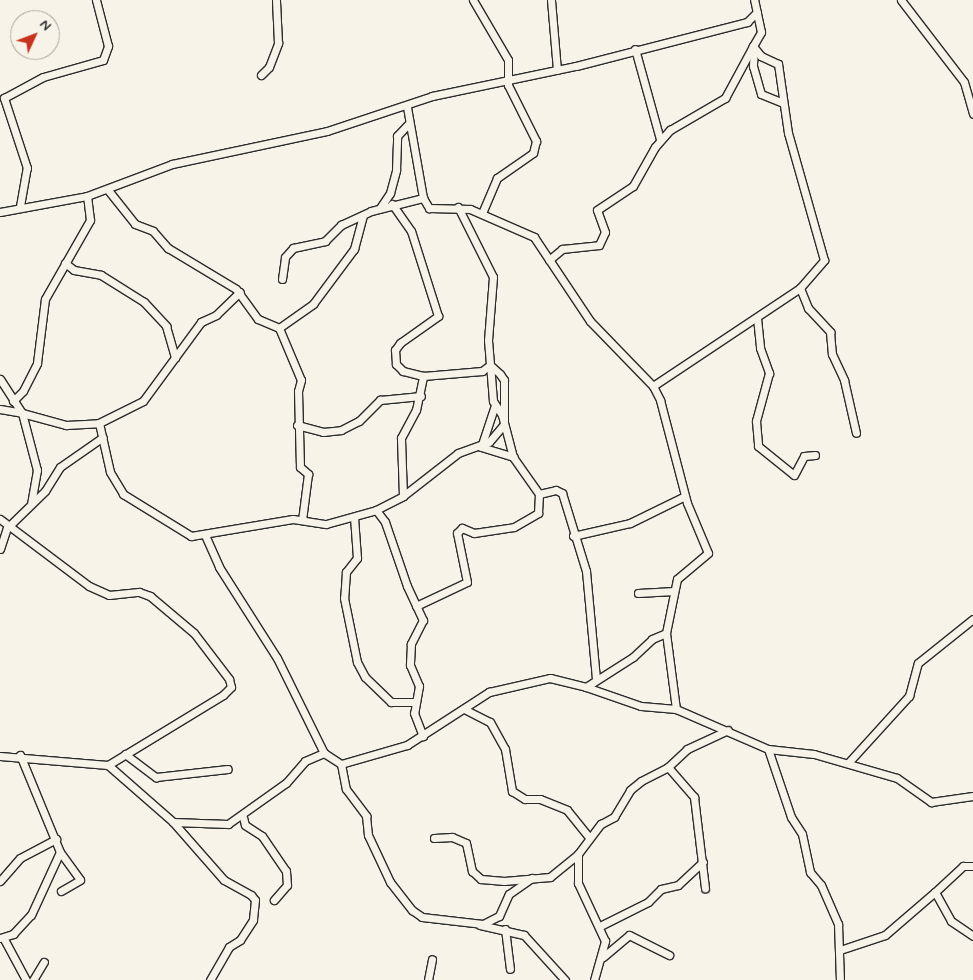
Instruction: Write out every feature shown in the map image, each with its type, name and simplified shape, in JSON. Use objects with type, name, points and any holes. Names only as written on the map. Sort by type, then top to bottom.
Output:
[{"type":"street","points":[[20,206],[27,168],[4,98],[43,77],[103,60],[108,46],[96,0]]},
{"type":"street","points":[[262,75],[269,67],[278,43],[276,0]]},
{"type":"street","points":[[473,0],[508,60],[507,80],[536,147],[533,153],[497,178],[482,213]]},
{"type":"street","points":[[551,0],[557,70]]},
{"type":"street","points":[[549,260],[562,249],[599,245],[605,232],[597,210],[633,186],[660,139],[681,122],[725,98],[754,48],[761,32],[754,0]]},
{"type":"street","points":[[901,0],[964,82],[973,114]]},
{"type":"street","points":[[0,212],[20,206],[87,196],[108,190],[172,164],[327,131],[407,107],[432,96],[557,70],[747,22],[757,12]]},
{"type":"street","points":[[653,386],[695,355],[757,318],[800,288],[824,260],[824,254],[781,102],[778,64],[754,48]]},
{"type":"street","points":[[754,48],[753,66],[761,94],[781,102]]},
{"type":"street","points":[[635,49],[660,139]]},
{"type":"street","points":[[407,107],[408,124],[423,198],[429,208],[458,207],[482,213],[534,237],[590,322],[653,386],[665,412],[685,496],[708,553],[677,579],[674,591],[666,633],[676,709]]},
{"type":"street","points":[[380,208],[390,193],[396,170],[395,141],[408,124]]},
{"type":"street","points":[[108,190],[135,224],[153,231],[168,248],[240,292],[258,319],[278,328],[301,375],[297,426],[300,467],[308,474],[302,520]]},
{"type":"street","points":[[13,401],[24,391],[37,363],[45,299],[90,220],[87,196]]},
{"type":"street","points":[[282,279],[285,257],[293,248],[325,241],[341,225],[380,208],[423,198]]},
{"type":"street","points":[[392,204],[412,231],[438,311],[434,320],[395,350],[399,368],[423,376],[482,371],[490,365]]},
{"type":"street","points":[[416,606],[467,582],[457,533],[462,528],[474,533],[514,527],[538,513],[539,494],[513,457],[504,424],[490,390],[489,310],[493,277],[458,207]]},
{"type":"street","points":[[278,328],[314,304],[354,249],[363,216]]},
{"type":"street","points":[[65,263],[74,270],[101,275],[144,302],[166,326],[175,358]]},
{"type":"street","points":[[800,288],[811,313],[830,332],[832,354],[844,380],[856,432]]},
{"type":"street","points":[[0,409],[66,425],[99,423],[143,401],[201,322],[216,315],[240,292]]},
{"type":"street","points":[[757,318],[760,348],[769,372],[756,421],[758,446],[794,475],[804,456],[815,455]]},
{"type":"street","points":[[481,447],[504,424],[504,380],[490,365]]},
{"type":"street","points":[[403,496],[401,438],[421,396],[423,376]]},
{"type":"street","points":[[0,379],[22,414],[37,470],[31,503]]},
{"type":"street","points":[[297,426],[323,432],[341,430],[359,421],[380,400],[421,396]]},
{"type":"street","points":[[481,447],[495,405]]},
{"type":"street","points":[[99,423],[110,472],[123,494],[184,534],[205,536],[218,529],[302,520],[326,524],[354,517],[376,510],[403,496],[458,452],[481,447],[513,457]]},
{"type":"street","points":[[0,549],[7,528],[31,503],[60,467],[103,437]]},
{"type":"street","points":[[539,494],[556,490],[562,493],[572,536],[586,571],[596,679]]},
{"type":"street","points":[[572,536],[630,522],[685,496]]},
{"type":"street","points":[[376,510],[385,522],[423,620],[411,644],[410,665],[419,686],[414,713],[423,736]]},
{"type":"street","points":[[354,517],[357,558],[346,572],[344,598],[357,662],[365,677],[391,702],[416,702]]},
{"type":"street","points":[[0,519],[7,528],[109,595],[139,592],[150,596],[194,633],[228,679],[231,687],[223,695],[108,765]]},
{"type":"street","points":[[205,536],[219,567],[277,658],[324,753],[341,764],[373,757],[423,736],[489,692],[550,678],[586,687],[641,706],[676,709],[768,749],[848,763],[873,774],[897,778],[931,802],[973,796]]},
{"type":"street","points":[[638,593],[674,591]]},
{"type":"street","points":[[848,763],[909,696],[918,663],[973,619]]},
{"type":"street","points":[[586,687],[666,633]]},
{"type":"street","points":[[464,710],[490,722],[505,749],[512,791],[524,799],[540,799],[566,810],[588,837]]},
{"type":"street","points":[[434,838],[452,837],[466,843],[472,871],[481,879],[532,878],[554,875],[578,854],[588,837],[614,817],[630,790],[668,767],[687,749],[728,730]]},
{"type":"street","points":[[768,749],[791,817],[802,834],[810,872],[821,885],[838,924],[840,980]]},
{"type":"street","points":[[173,822],[220,825],[243,816],[286,783],[305,761],[324,753]]},
{"type":"street","points":[[125,754],[156,777],[228,769]]},
{"type":"street","points":[[20,755],[30,788],[56,839],[60,852],[80,880],[62,891]]},
{"type":"street","points":[[0,756],[20,755],[108,765],[173,822],[224,880],[255,900],[248,930],[229,946],[210,980]]},
{"type":"street","points":[[341,764],[346,790],[366,816],[368,835],[386,873],[412,910],[430,919],[505,929],[524,935],[565,980]]},
{"type":"street","points":[[668,767],[694,797],[705,888]]},
{"type":"street","points":[[243,816],[245,825],[262,836],[286,871],[287,885],[274,900]]},
{"type":"street","points":[[0,881],[20,858],[56,839]]},
{"type":"street","points":[[26,980],[2,942],[31,915],[60,852]]},
{"type":"street","points":[[578,854],[578,883],[600,926],[605,941],[603,957],[594,980]]},
{"type":"street","points":[[600,926],[648,902],[661,889],[678,885],[703,862]]},
{"type":"street","points":[[840,950],[885,935],[963,866],[973,866]]},
{"type":"street","points":[[480,925],[499,916],[509,894],[532,878]]},
{"type":"street","points":[[935,892],[951,921],[973,936]]},
{"type":"street","points":[[505,929],[510,969]]},
{"type":"street","points":[[603,957],[629,935],[669,955]]},
{"type":"street","points":[[428,980],[432,959]]},
{"type":"street","points":[[33,980],[44,962]]}]
